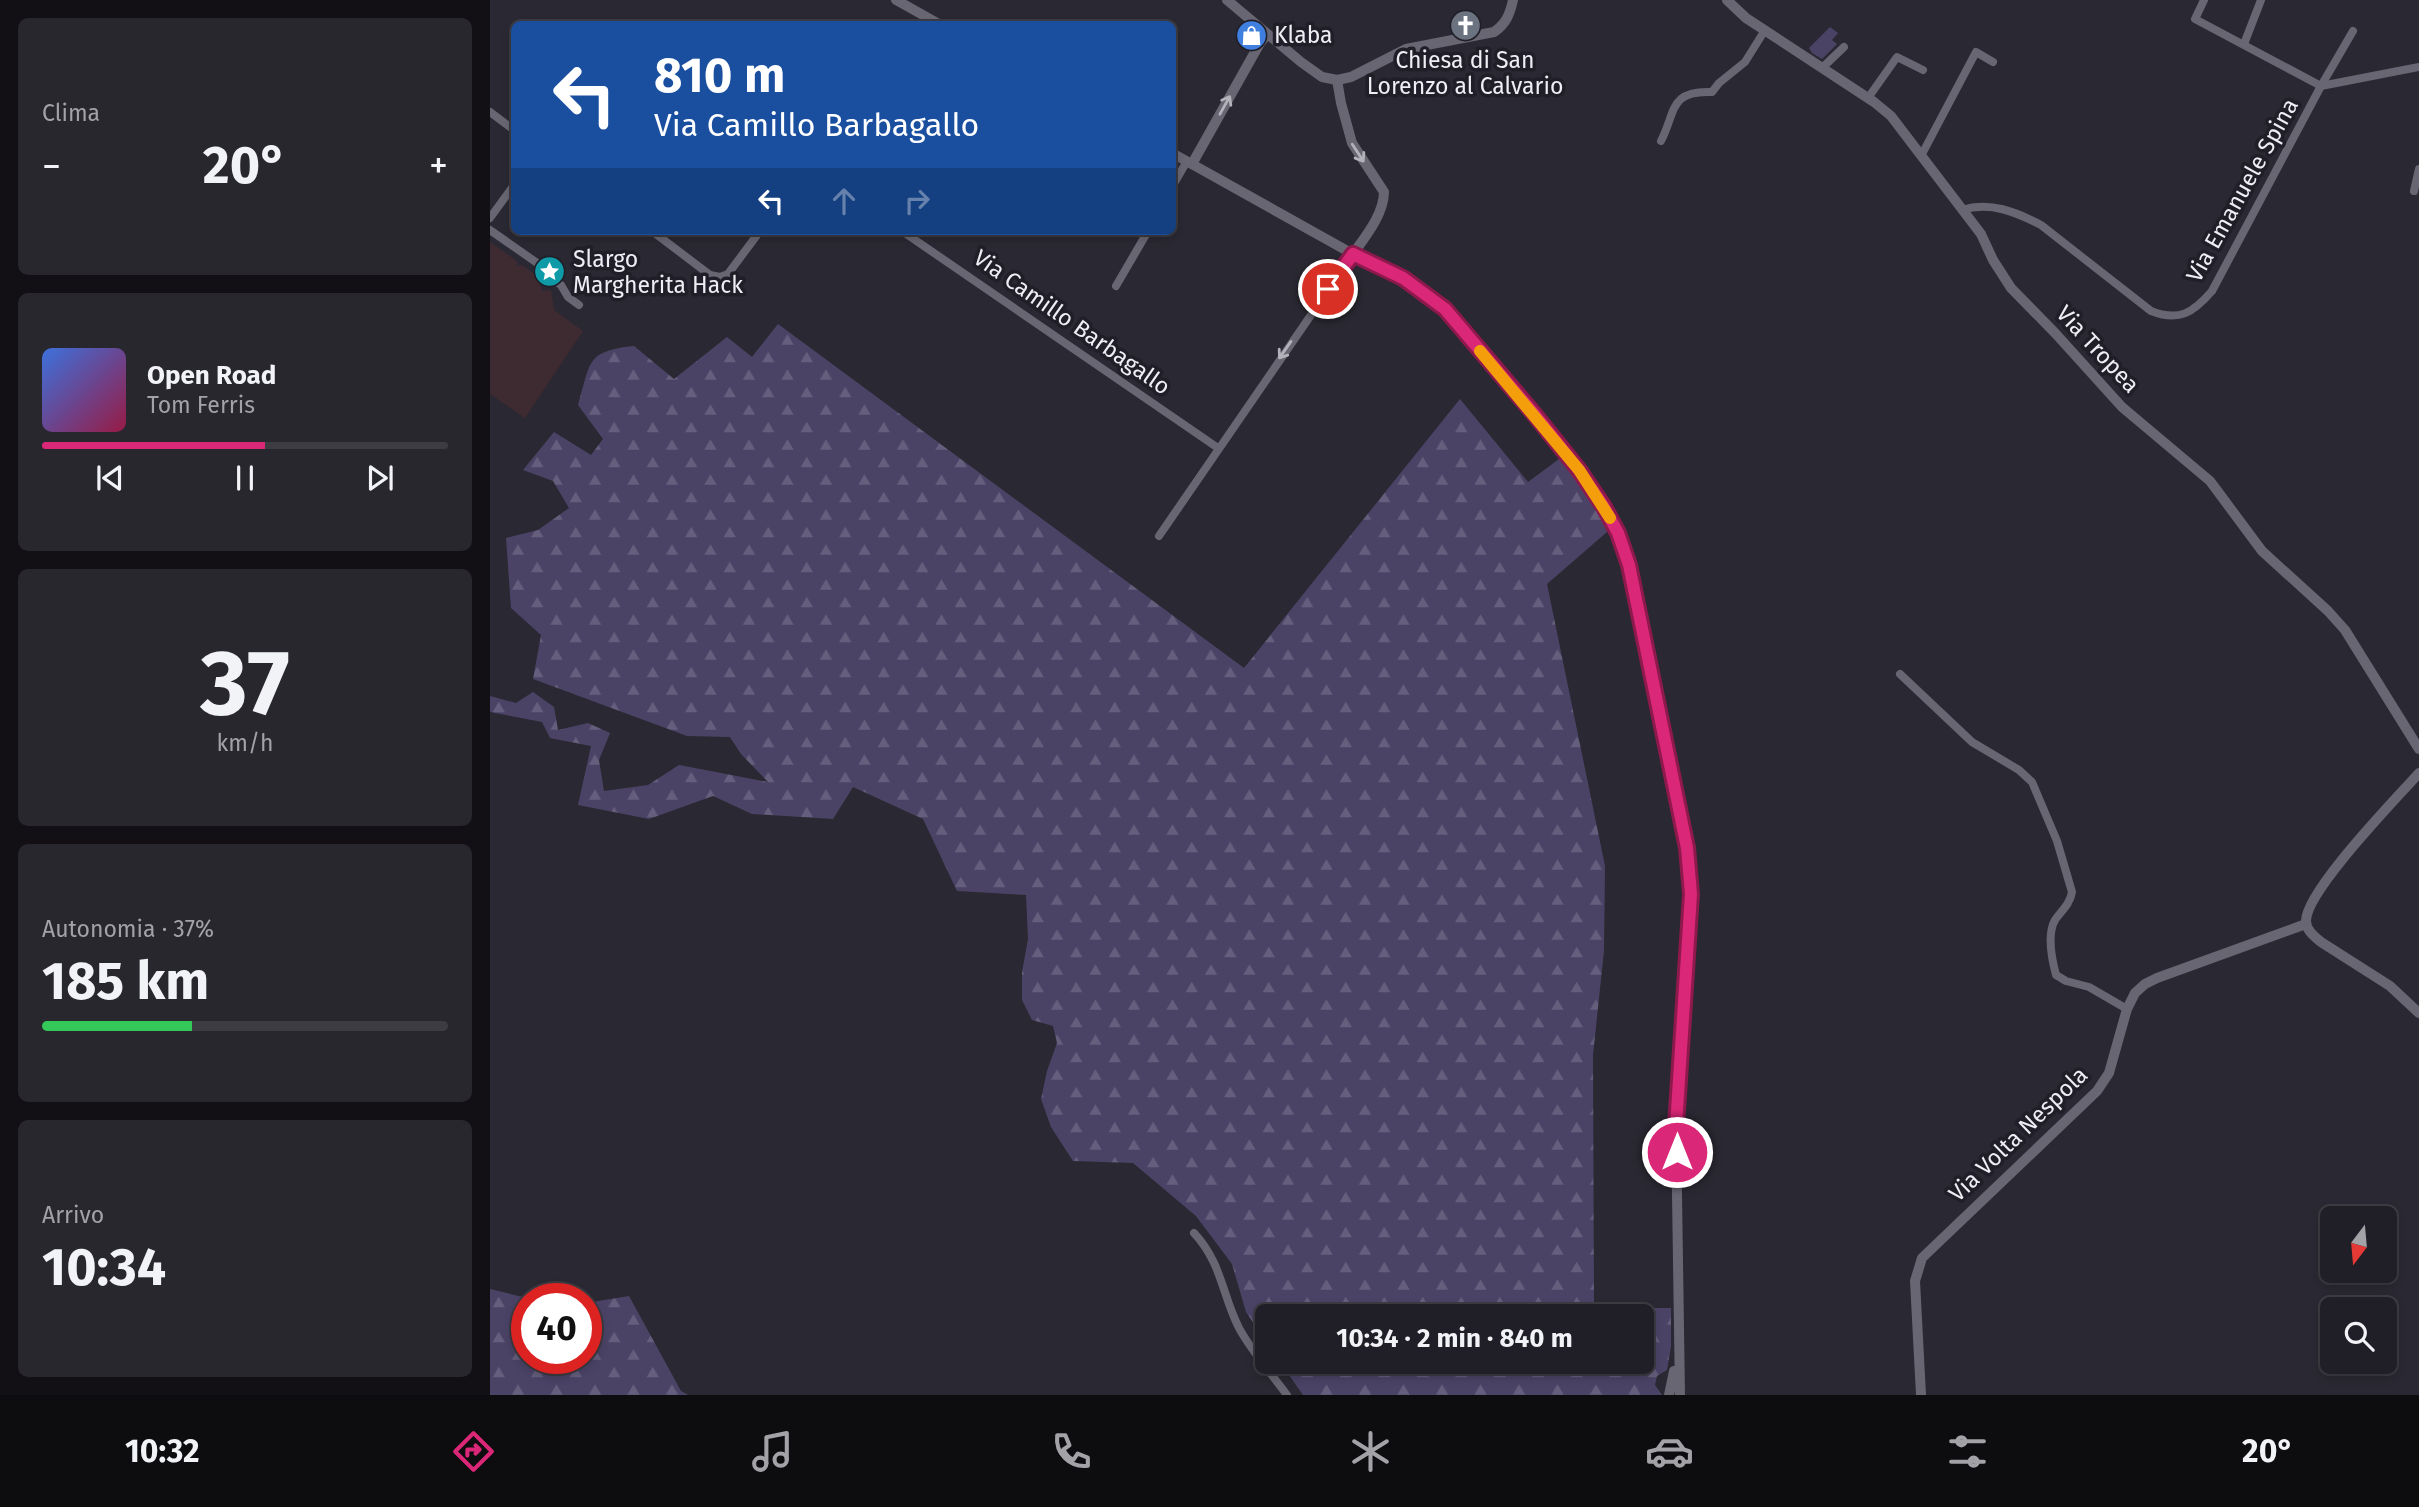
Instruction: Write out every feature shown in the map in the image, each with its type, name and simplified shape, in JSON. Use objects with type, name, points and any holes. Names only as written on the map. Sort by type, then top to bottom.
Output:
[{"type":"street","points":[[896,0],[926,21]]},
{"type":"street","points":[[1227,0],[1321,82],[1347,85],[1378,63],[1406,49],[1493,32],[1501,27],[1510,15],[1513,0]]},
{"type":"street","name":"Via Tropea","points":[[1727,0],[1765,30],[1891,116],[1980,234],[2011,288],[2122,407],[2210,481],[2262,551],[2345,630],[2419,749]]},
{"type":"street","points":[[2204,0],[2195,19],[2321,86],[2353,31]]},
{"type":"street","points":[[2244,44],[2261,0]]},
{"type":"street","points":[[1661,141],[1675,104],[1690,93],[1712,92],[1745,62],[1765,30]]},
{"type":"street","points":[[1176,181],[1267,35]]},
{"type":"street","points":[[1822,68],[1844,47]]},
{"type":"street","points":[[1921,156],[1976,52],[1993,62]]},
{"type":"street","points":[[1868,98],[1897,57],[1923,70]]},
{"type":"street","name":"Via Emanuele Spina","points":[[1962,210],[1985,206],[2025,217],[2041,225],[2151,311],[2170,317],[2181,315],[2201,304],[2212,291],[2321,86],[2419,67]]},
{"type":"street","points":[[1159,536],[1370,231],[1384,200],[1384,192],[1352,143],[1337,84]]},
{"type":"street","points":[[490,112],[511,128]]},
{"type":"street","points":[[1176,155],[1353,254],[1403,278],[1445,309],[1579,470],[1614,524],[1629,565],[1687,848],[1691,894],[1676,1126],[1680,1395]]},
{"type":"street","points":[[2414,191],[2419,169]]},
{"type":"street","points":[[490,218],[511,189]]},
{"type":"street","points":[[490,230],[540,265],[546,275],[561,285],[568,297],[579,305]]},
{"type":"street","points":[[657,235],[710,275],[720,277],[728,274],[757,235]]},
{"type":"street","name":"Via Camillo Barbagallo","points":[[908,235],[1218,448]]},
{"type":"street","points":[[1116,286],[1146,235]]},
{"type":"street","points":[[1900,674],[1972,742],[2019,770],[2032,782],[2057,841],[2072,891],[2070,900],[2052,927],[2056,975],[2066,981],[2090,987],[2127,1009]]},
{"type":"street","points":[[2419,773],[2339,865],[2316,896],[2305,923],[2311,934],[2321,942],[2390,986],[2419,1013]]},
{"type":"street","name":"Via Volta Nespola","points":[[1922,1395],[1915,1281],[1922,1258],[2097,1091],[2109,1073],[2127,1009],[2135,993],[2157,978],[2305,923]]},
{"type":"street","points":[[1194,1233],[1224,1283],[1239,1328],[1287,1395]]},
{"type":"street","points":[[1670,1395],[1679,1323]]},
{"type":"shaded area","points":[[490,242],[517,261],[517,266],[522,265],[539,277],[542,291],[551,290],[554,310],[583,331],[525,418],[490,394]]},
{"type":"green space","points":[[1830,27],[1838,33],[1832,40],[1837,44],[1822,59],[1809,48]]},
{"type":"green space","points":[[778,324],[1244,668],[1460,399],[1528,482],[1559,459],[1599,508],[1607,532],[1547,584],[1605,866],[1604,951],[1593,1055],[1594,1304],[1255,1304],[1255,1325],[1246,1312],[1232,1264],[1196,1216],[1133,1163],[1073,1161],[1051,1127],[1041,1099],[1057,1043],[1053,1026],[1032,1020],[1022,1000],[1022,972],[1028,939],[1026,895],[957,891],[923,819],[853,787],[833,819],[752,814],[713,796],[649,819],[578,805],[591,746],[550,738],[542,722],[490,712],[490,696],[516,703],[533,692],[554,707],[558,730],[588,723],[610,733],[599,760],[604,791],[648,785],[679,765],[768,782],[741,754],[730,737],[687,736],[533,679],[541,635],[511,608],[506,538],[538,530],[569,508],[553,481],[523,470],[554,432],[591,455],[603,439],[578,405],[589,369],[598,356],[606,351],[634,346],[674,379],[727,337],[752,357]]},
{"type":"green space","points":[[490,1289],[511,1294],[511,1374],[602,1374],[602,1300],[629,1296],[681,1391],[688,1395],[490,1395]]},
{"type":"green space","points":[[1654,1308],[1671,1308],[1671,1346],[1667,1370],[1657,1376],[1655,1385],[1662,1395],[1303,1395],[1288,1374],[1654,1374]]},
{"type":"slow traffic","points":[[1480,351],[1579,470],[1610,518]]},
{"type":"place","name":"Chiesa di San Lorenzo al Calvario","points":[[1465,26]]},
{"type":"place","name":"Klaba","points":[[1251,35]]},
{"type":"place","name":"Slargo Margherita Hack","points":[[550,272]]},
{"type":"route","points":[[1328,289],[1353,254],[1403,278],[1445,309],[1579,470],[1618,533],[1629,565],[1687,848],[1691,894],[1676,1126],[1677,1152]]}]
